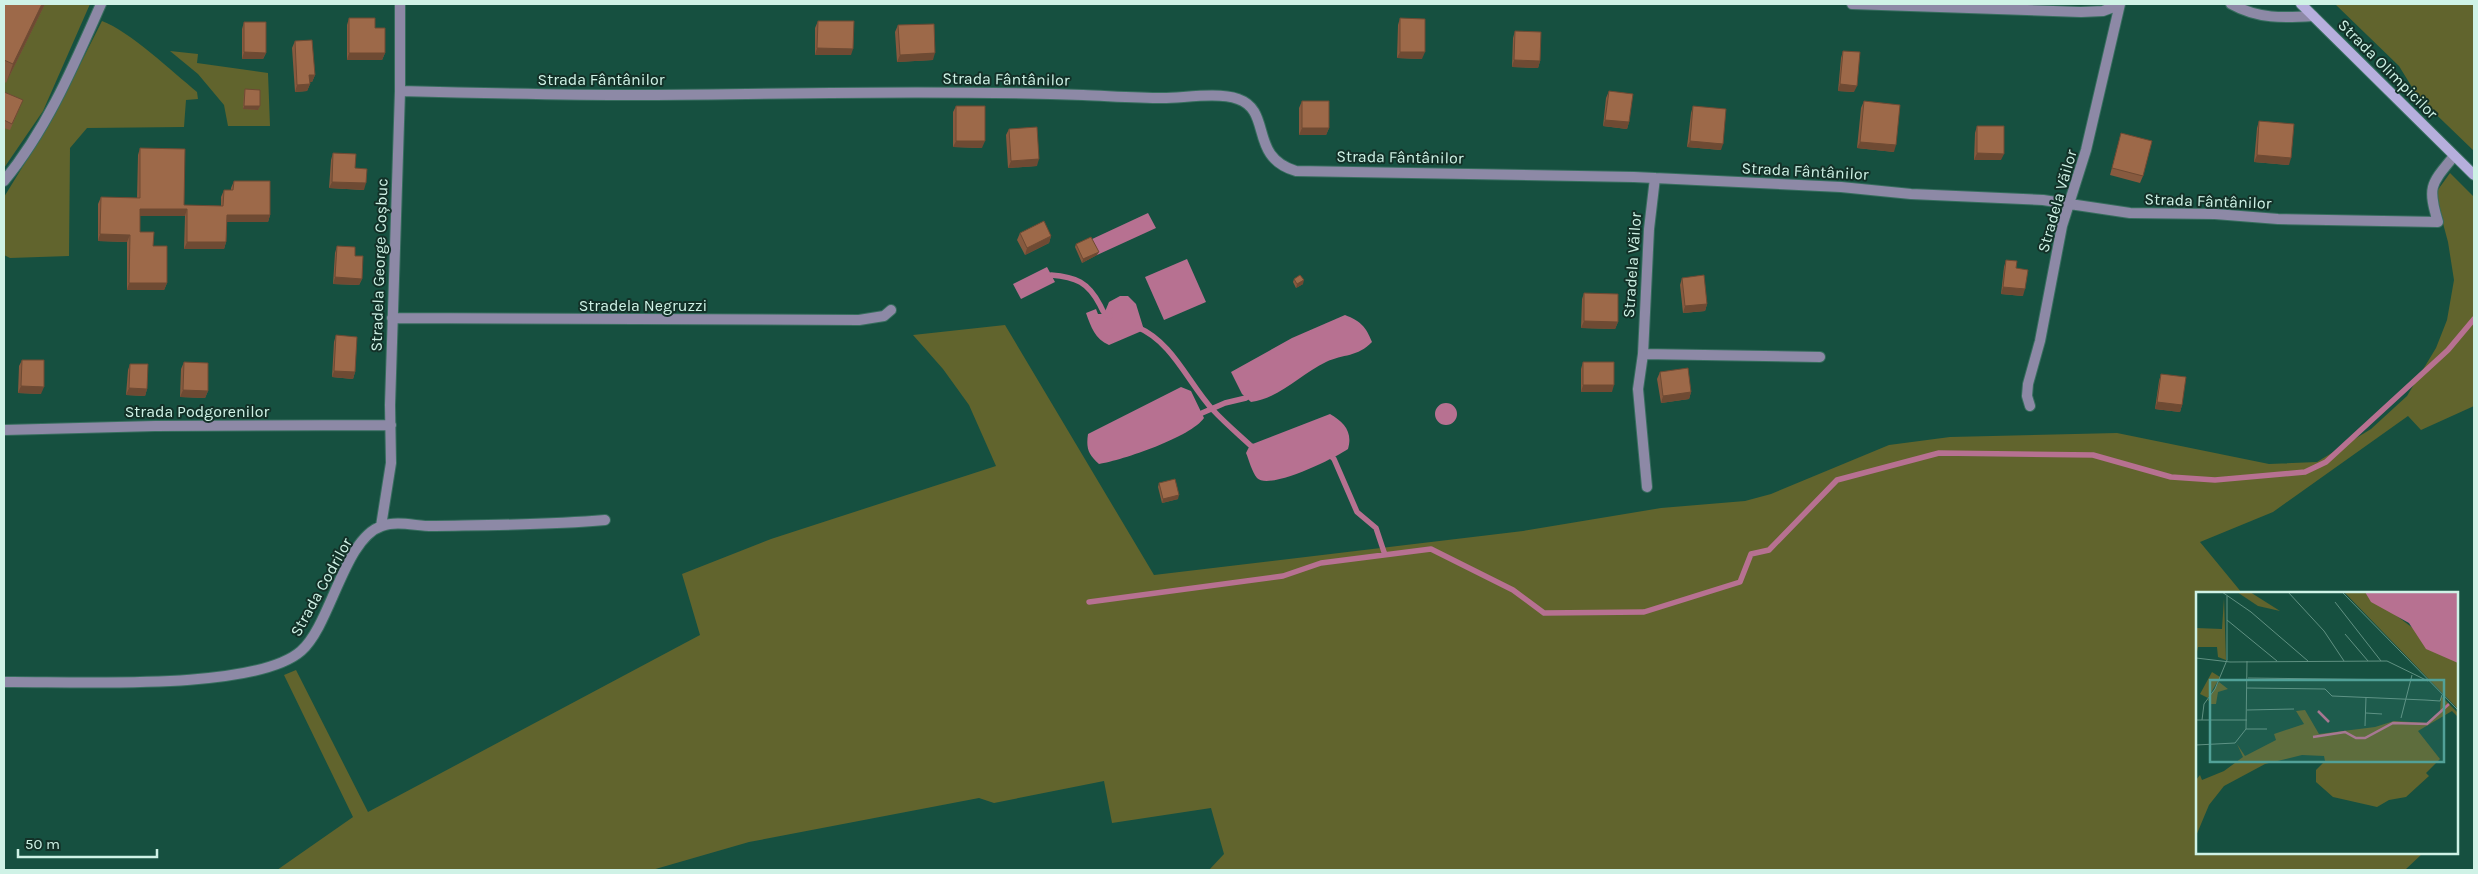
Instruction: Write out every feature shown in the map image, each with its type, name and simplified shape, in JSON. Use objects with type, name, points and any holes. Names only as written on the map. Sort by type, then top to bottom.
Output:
[{"type":"main road","name":"Strada Olimpicilor","points":[[2301,4],[2474,175]]},
{"type":"street","points":[[4,181],[28,149],[57,98],[101,4]]},
{"type":"street","name":"Stradela George Coșbuc","points":[[382,526],[391,463],[392,318],[400,92],[400,4]]},
{"type":"street","points":[[1852,4],[2081,12],[2103,11],[2120,4]]},
{"type":"street","name":"Stradela Văilor","points":[[2030,406],[2027,396],[2028,384],[2068,203],[2079,179],[2120,4]]},
{"type":"street","points":[[2232,4],[2263,17],[2313,16]]},
{"type":"street","name":"Strada Fântânilor","points":[[400,92],[633,95],[893,92],[1161,98],[1222,96],[1238,99],[1249,106],[1255,114],[1270,156],[1281,167],[1296,171],[1655,178],[1841,187],[1911,194],[2068,203],[2130,212],[2215,214],[2278,219],[2438,222],[2430,198],[2431,187],[2454,156]]},
{"type":"street","name":"Stradela Văilor","points":[[1647,487],[1638,389],[1643,354],[1649,229],[1655,178]]},
{"type":"street","name":"Stradela Negruzzi","points":[[392,318],[859,320],[884,316],[891,310]]},
{"type":"street","points":[[1643,354],[1820,357]]},
{"type":"street","name":"Strada Podgorenilor","points":[[4,430],[155,426],[391,425]]},
{"type":"street","points":[[382,526],[394,524],[432,526],[529,525],[605,520]]},
{"type":"street","name":"Strada Codrilor","points":[[4,682],[132,682],[200,679],[270,666],[287,660],[302,650],[312,636],[359,546],[371,533],[382,526]]},
{"type":"green space","points":[[4,4],[90,4],[43,111],[4,168]]},
{"type":"green space","points":[[2335,4],[2474,4],[2474,151],[2418,97],[2399,66]]},
{"type":"green space","points":[[102,21],[113,26],[151,53],[197,92],[198,99],[186,100],[184,127],[87,128],[70,148],[69,256],[10,258],[4,255],[4,197],[55,114]]},
{"type":"green space","points":[[170,51],[198,54],[197,63],[268,73],[270,126],[228,126],[224,105],[198,74]]},
{"type":"green space","points":[[2450,173],[2474,197],[2474,406],[2421,430],[2408,416],[2273,512],[2200,542],[2241,592],[2196,592],[2196,854],[2422,854],[2405,870],[1209,870],[1224,854],[1211,808],[1112,823],[1104,781],[994,803],[979,798],[749,842],[652,870],[277,870],[353,817],[284,675],[296,670],[368,812],[700,635],[682,574],[771,539],[996,466],[969,405],[943,369],[913,335],[1005,325],[1154,575],[1523,531],[1661,508],[1745,501],[1771,494],[1889,445],[1950,437],[2117,433],[2269,464],[2317,462],[2371,429],[2407,396],[2436,348],[2447,320],[2454,280],[2448,242],[2437,201],[2437,191]]},
{"type":"shaded area","points":[[1148,213],[1156,228],[1097,255],[1090,240]]},
{"type":"shaded area","points":[[1187,259],[1206,302],[1164,320],[1145,277]]},
{"type":"shaded area","points":[[1047,267],[1055,282],[1021,299],[1013,284]]},
{"type":"shaded area","points":[[1120,296],[1128,296],[1136,304],[1144,330],[1109,345],[1097,336],[1086,313],[1096,309],[1098,314],[1104,314],[1109,302]]},
{"type":"shaded area","points":[[1345,315],[1359,322],[1368,332],[1372,342],[1367,347],[1356,353],[1326,362],[1281,391],[1262,400],[1251,402],[1242,394],[1231,372],[1292,338]]},
{"type":"shaded area","points":[[1181,387],[1191,391],[1204,418],[1197,425],[1156,447],[1124,458],[1099,464],[1092,457],[1087,443],[1088,434]]},
{"type":"shaded area","points":[[1446,403],[1454,406],[1457,414],[1454,422],[1446,425],[1438,422],[1435,414],[1438,406]]},
{"type":"shaded area","points":[[1330,414],[1346,428],[1349,437],[1348,449],[1317,466],[1288,477],[1264,481],[1257,478],[1246,453],[1250,445]]},
{"type":"building","points":[[4,4],[42,4],[13,64],[4,60]]},
{"type":"building","points":[[349,18],[375,18],[375,28],[385,28],[385,53],[349,53]]},
{"type":"building","points":[[1400,18],[1425,19],[1425,52],[1400,52]]},
{"type":"building","points":[[818,21],[854,21],[853,49],[817,48]]},
{"type":"building","points":[[244,22],[266,22],[266,53],[244,52]]},
{"type":"building","points":[[934,24],[935,53],[900,55],[898,25]]},
{"type":"building","points":[[1515,31],[1541,32],[1540,61],[1514,60]]},
{"type":"building","points":[[312,40],[315,75],[309,75],[310,84],[297,85],[295,41]]},
{"type":"building","points":[[1843,51],[1860,52],[1857,86],[1840,84]]},
{"type":"building","points":[[245,89],[260,90],[260,106],[244,106]]},
{"type":"building","points":[[1609,91],[1633,94],[1629,122],[1605,120]]},
{"type":"building","points":[[4,92],[23,100],[12,124],[4,120]]},
{"type":"building","points":[[1302,101],[1329,101],[1329,128],[1302,128]]},
{"type":"building","points":[[1864,101],[1900,105],[1896,145],[1860,142]]},
{"type":"building","points":[[956,106],[985,106],[985,141],[956,141]]},
{"type":"building","points":[[1693,106],[1726,109],[1723,144],[1690,141]]},
{"type":"building","points":[[2259,121],[2294,124],[2291,158],[2257,155]]},
{"type":"building","points":[[1977,126],[2004,126],[2004,154],[1977,153]]},
{"type":"building","points":[[1037,127],[1039,159],[1011,161],[1009,129]]},
{"type":"building","points":[[2121,133],[2152,141],[2143,176],[2112,168]]},
{"type":"building","points":[[140,148],[185,149],[184,205],[223,206],[224,190],[233,190],[234,181],[270,181],[270,215],[227,215],[226,242],[187,242],[187,209],[140,209],[140,232],[154,232],[153,246],[167,246],[167,283],[129,283],[130,235],[100,234],[101,197],[140,198]]},
{"type":"building","points":[[333,153],[356,154],[355,168],[367,169],[366,183],[332,182]]},
{"type":"building","points":[[1044,221],[1051,236],[1027,248],[1020,233]]},
{"type":"building","points":[[1091,237],[1099,252],[1083,259],[1076,244]]},
{"type":"building","points":[[337,246],[355,247],[355,256],[363,256],[362,279],[335,277]]},
{"type":"building","points":[[2006,260],[2017,261],[2016,268],[2028,270],[2025,289],[2003,287]]},
{"type":"building","points":[[1300,275],[1304,280],[1297,284],[1294,279]]},
{"type":"building","points":[[1704,275],[1707,304],[1685,306],[1682,278]]},
{"type":"building","points":[[1584,293],[1618,294],[1618,322],[1584,321]]},
{"type":"building","points":[[336,335],[357,337],[355,372],[334,371]]},
{"type":"building","points":[[22,360],[44,360],[44,387],[21,386]]},
{"type":"building","points":[[184,362],[208,363],[208,391],[183,390]]},
{"type":"building","points":[[1583,362],[1614,362],[1614,385],[1583,385]]},
{"type":"building","points":[[130,364],[148,364],[147,389],[129,388]]},
{"type":"building","points":[[1688,368],[1691,392],[1663,396],[1660,372]]},
{"type":"building","points":[[2161,374],[2186,377],[2182,405],[2157,402]]},
{"type":"building","points":[[1175,479],[1179,495],[1163,499],[1159,483]]},
{"type":"waterway","points":[[1051,275],[1068,277],[1086,286],[1105,313],[1110,316]]},
{"type":"waterway","points":[[1089,602],[1283,576],[1321,563],[1431,549],[1513,590],[1544,613],[1644,612],[1740,582],[1751,554],[1769,550],[1837,480],[1939,453],[2093,455],[2171,477],[2215,480],[2305,472],[2326,462],[2448,350],[2474,319]]},
{"type":"waterway","points":[[1137,327],[1161,342],[1213,410],[1255,448]]},
{"type":"waterway","points":[[1202,413],[1225,403],[1246,398]]},
{"type":"waterway","points":[[1330,455],[1334,459],[1357,512],[1376,528],[1385,555]]}]
